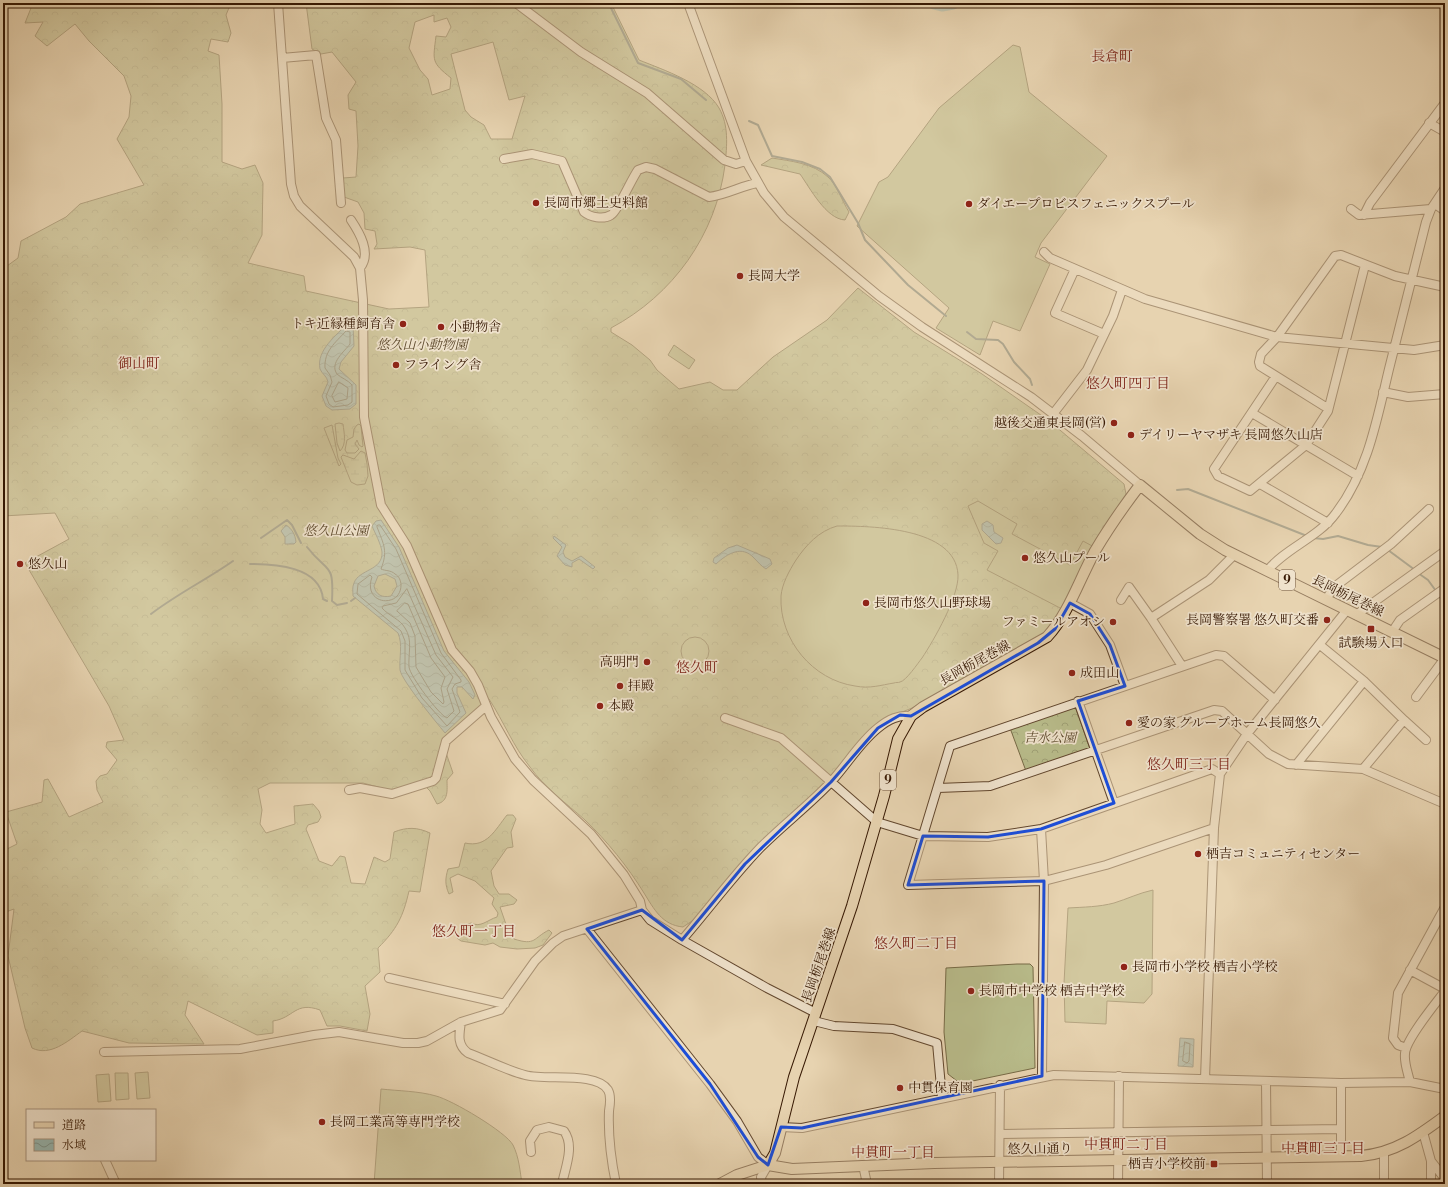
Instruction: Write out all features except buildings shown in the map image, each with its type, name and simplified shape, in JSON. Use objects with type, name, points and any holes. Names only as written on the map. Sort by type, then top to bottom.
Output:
[{"type":"main road","name":"長岡栃尾巻線","points":[[768,1165],[775,1153],[794,1077],[852,906],[898,740],[911,716],[923,707],[1047,637],[1055,629],[1070,603],[1095,551],[1140,485],[1200,534],[1234,555],[1445,658]]},
{"type":"main road","name":"悠久山通り","points":[[768,1165],[792,1169],[863,1165],[1361,1156],[1384,1153],[1408,1142],[1445,1116]]},
{"type":"main road","points":[[720,1184],[737,1175],[768,1165]]},
{"type":"street","points":[[278,3],[288,169],[294,196],[300,206],[354,257],[360,268],[363,300],[364,417],[381,505],[406,546],[452,650],[470,671],[478,685],[486,706],[512,754],[523,770],[591,834],[615,862],[635,891],[640,901],[642,910],[650,920],[815,1017],[834,1026],[893,1029],[937,1043],[942,1098]]},
{"type":"street","points":[[516,3],[581,52],[648,93],[724,160],[736,164],[746,161]]},
{"type":"street","points":[[688,3],[746,161],[758,183],[773,205],[792,225],[866,286],[922,327],[998,374],[1082,436],[1140,485]]},
{"type":"street","points":[[282,58],[316,55],[326,118],[336,140],[342,203]]},
{"type":"street","points":[[1364,215],[1370,203],[1445,103]]},
{"type":"street","points":[[1430,123],[1445,132]]},
{"type":"street","points":[[504,159],[532,154],[562,161],[584,212],[588,215],[603,218],[611,215],[616,209],[638,170],[646,167],[656,169],[709,197],[719,196],[737,188],[758,183]]},
{"type":"street","points":[[1267,571],[1280,557],[1306,542],[1328,524],[1347,498],[1358,476],[1369,450],[1426,222],[1433,206],[1445,188]]},
{"type":"street","points":[[1351,209],[1359,215],[1433,206],[1445,211]]},
{"type":"street","points":[[351,220],[361,235],[364,250],[364,260],[360,268]]},
{"type":"street","points":[[1044,252],[1050,258],[1145,299],[1277,337],[1414,350],[1445,346]]},
{"type":"street","points":[[1329,406],[1324,406],[1260,366],[1259,362],[1261,354],[1277,337],[1335,256],[1341,255],[1411,281],[1445,287]]},
{"type":"street","points":[[1276,376],[1214,469],[1214,472],[1218,476],[1246,490],[1252,490],[1260,484],[1306,445],[1326,416],[1365,265]]},
{"type":"street","points":[[1075,269],[1055,313],[1104,334]]},
{"type":"street","points":[[1053,414],[1087,370],[1122,290]]},
{"type":"street","points":[[1384,392],[1408,397],[1445,395]]},
{"type":"street","points":[[1252,412],[1358,476]]},
{"type":"street","points":[[1260,484],[1328,524]]},
{"type":"street","points":[[1326,600],[1333,588],[1391,544],[1429,509]]},
{"type":"street","points":[[1205,1079],[1214,828],[1220,774],[1247,734],[1320,645],[1351,612],[1445,551]]},
{"type":"street","points":[[1151,618],[1209,580],[1234,555]]},
{"type":"street","points":[[1122,600],[1129,587],[1182,666]]},
{"type":"street","points":[[1392,632],[1400,620],[1445,588]]},
{"type":"street","points":[[1070,603],[1090,614],[1110,645],[1125,686]]},
{"type":"street","points":[[1320,645],[1364,681],[1426,740]]},
{"type":"street","points":[[1214,828],[1106,865],[1044,881],[908,885],[950,746],[1216,655],[1224,656],[1275,700]]},
{"type":"street","points":[[1416,697],[1445,658]]},
{"type":"street","points":[[1296,765],[1364,681]]},
{"type":"street","points":[[1078,701],[1094,750],[1114,803]]},
{"type":"street","points":[[348,790],[360,788],[392,794],[433,781],[436,778],[446,741],[486,706]]},
{"type":"street","points":[[938,788],[990,786],[1214,710],[1222,711],[1277,759],[1296,765],[1363,769],[1445,804]]},
{"type":"street","points":[[682,940],[762,846],[804,809],[831,782],[878,728],[900,715],[911,716]]},
{"type":"street","points":[[724,718],[780,738],[876,822],[923,836],[988,837],[1041,829],[1212,769],[1220,774]]},
{"type":"street","points":[[1363,769],[1404,720]]},
{"type":"street","points":[[1041,829],[1044,881],[1042,1076]]},
{"type":"street","points":[[1406,1048],[1398,1044],[1393,1035],[1398,993],[1445,907]]},
{"type":"street","points":[[104,1052],[240,1049],[314,1035],[339,1032],[403,1043],[418,1043],[427,1041],[461,1022],[500,1010],[535,961],[553,943],[563,936],[642,910]]},
{"type":"street","points":[[587,929],[710,1084],[737,1121],[758,1157],[768,1165],[761,1177],[762,1184]]},
{"type":"street","points":[[1410,970],[1445,990],[1424,1017],[1406,1048],[1405,1059],[1410,1082]]},
{"type":"street","points":[[389,978],[505,1004]]},
{"type":"street","points":[[461,1022],[459,1041],[461,1047],[468,1053],[526,1075],[584,1079],[596,1082],[608,1090],[610,1097],[609,1139],[616,1184]]},
{"type":"street","points":[[781,1128],[802,1128],[1042,1076],[1119,1076],[1341,1083],[1410,1082],[1445,1089]]},
{"type":"street","points":[[1118,1184],[1119,1076]]},
{"type":"street","points":[[1266,1081],[1267,1184]]},
{"type":"street","points":[[1341,1083],[1341,1157]]},
{"type":"street","points":[[999,1184],[1000,1085]]},
{"type":"street","points":[[532,1152],[530,1141],[537,1130],[549,1127],[564,1131],[568,1142],[568,1161],[562,1184]]},
{"type":"street","points":[[1000,1134],[1340,1129]]},
{"type":"street","points":[[1423,1132],[1431,1161],[1431,1184]]},
{"type":"street","points":[[1384,1153],[1384,1184]]},
{"type":"street","points":[[105,1161],[116,1184]]},
{"type":"street","points":[[1431,1161],[1445,1179]]},
{"type":"street","points":[[863,1165],[867,1184]]},
{"type":"highlighted area","points":[[1070,603],[1090,614],[1110,645],[1125,686],[1078,701],[1114,803],[1041,829],[988,837],[923,836],[908,885],[1044,881],[1042,1076],[802,1128],[781,1127],[768,1165],[758,1157],[710,1084],[587,929],[642,910],[682,940],[745,864],[831,782],[878,728],[900,715],[911,716],[1038,643],[1055,629]]},
{"type":"green space","name":"悠久山公園","points":[[33,3],[231,3],[226,15],[231,33],[228,42],[211,39],[208,51],[219,55],[222,104],[222,162],[242,169],[255,165],[263,183],[262,235],[248,263],[304,276],[306,291],[389,309],[429,307],[425,250],[410,247],[374,249],[377,244],[375,231],[365,229],[364,213],[358,202],[344,197],[343,178],[356,177],[358,146],[356,111],[349,109],[348,95],[356,82],[332,52],[321,54],[312,49],[306,3],[611,3],[639,60],[683,79],[713,99],[719,108],[724,121],[727,143],[720,191],[712,215],[701,239],[688,260],[672,280],[654,298],[611,328],[611,332],[632,345],[650,360],[657,370],[679,389],[710,382],[723,390],[737,390],[773,357],[827,320],[858,288],[914,332],[982,374],[1048,420],[1124,484],[1127,499],[1052,625],[1042,635],[912,708],[887,718],[698,917],[683,927],[669,923],[659,915],[651,905],[638,883],[609,845],[585,820],[549,789],[536,775],[519,751],[489,699],[451,733],[443,744],[453,773],[447,780],[446,795],[441,803],[437,804],[430,791],[422,783],[393,791],[363,783],[270,783],[258,789],[262,810],[260,824],[266,833],[295,824],[294,806],[313,804],[319,811],[321,817],[318,822],[308,825],[306,829],[319,861],[332,866],[340,856],[345,857],[351,883],[365,884],[374,857],[385,862],[390,859],[394,832],[412,828],[430,833],[420,892],[409,891],[402,915],[395,928],[378,948],[380,972],[365,986],[370,1014],[367,1031],[340,1026],[327,1026],[320,1010],[305,1008],[273,1021],[273,1033],[257,1035],[188,1001],[185,1015],[204,1044],[129,1043],[82,1031],[58,1047],[45,1051],[32,1048],[25,1028],[8,956],[14,909],[3,913],[3,851],[17,844],[6,812],[42,802],[44,780],[48,779],[69,817],[103,802],[97,790],[96,781],[100,776],[107,774],[117,760],[106,747],[107,742],[124,740],[109,706],[25,563],[69,539],[55,513],[3,516],[3,274],[7,266],[18,258],[21,241],[66,217],[80,204],[144,185],[117,139],[129,117],[131,96],[124,76],[89,41],[75,24],[47,46],[35,36],[43,22],[25,23]],"holes":[[[434,15],[434,22],[447,18],[451,27],[446,37],[436,36],[434,51],[437,64],[451,78],[450,89],[432,95],[428,79],[420,70],[409,48],[415,22]],[[493,42],[509,100],[525,96],[512,139],[491,139],[484,125],[471,117],[465,110],[451,54]]]},
{"type":"green space","name":"ダイエープロビスフェニックスプール","points":[[1013,45],[1020,47],[1029,92],[1107,156],[1041,243],[1035,257],[1050,264],[1020,331],[993,321],[980,355],[936,328],[949,308],[857,226],[879,182],[888,177],[939,108]]},
{"type":"green space","points":[[772,158],[808,166],[822,172],[828,177],[837,189],[849,212],[845,220],[838,218],[825,209],[800,174],[761,165]]},
{"type":"green space","points":[[674,345],[695,360],[689,369],[668,355]]},
{"type":"green space","points":[[335,424],[343,424],[344,438],[344,445],[340,451],[337,443]]},
{"type":"green space","points":[[359,424],[361,426],[363,446],[362,447],[359,445],[357,440],[355,444],[359,449],[355,453],[347,453],[345,450],[347,440],[353,437],[354,429]]},
{"type":"green space","points":[[332,425],[338,458],[341,464],[339,466],[324,428]]},
{"type":"green space","points":[[361,451],[365,453],[368,476],[365,484],[357,485],[351,482],[341,457],[343,455],[354,459]]},
{"type":"green space","name":"悠久山プール","points":[[978,501],[1017,524],[1012,534],[1070,565],[1083,541],[1094,547],[1062,609],[987,570],[998,551],[984,543],[968,506]]},
{"type":"green space","name":"長岡市悠久山野球場","points":[[837,526],[870,527],[909,532],[928,538],[943,547],[954,559],[958,575],[957,584],[945,618],[922,658],[903,681],[860,687],[840,682],[825,676],[802,655],[792,642],[786,628],[782,612],[781,596],[784,582],[788,573],[809,544],[824,531]]},
{"type":"green space","points":[[695,637],[701,638],[705,641],[708,645],[708,657],[705,661],[701,664],[695,665],[689,664],[685,661],[682,657],[681,651],[682,645],[685,641],[689,638]]},
{"type":"green space","name":"吉水公園","points":[[1075,706],[1090,749],[1026,771],[1010,728]]},
{"type":"green space","points":[[507,815],[513,815],[516,819],[511,832],[513,847],[507,848],[491,871],[494,886],[499,894],[509,894],[517,900],[514,904],[500,907],[509,933],[514,939],[526,942],[534,940],[549,930],[552,933],[543,945],[535,948],[517,949],[500,947],[493,943],[485,945],[461,941],[457,938],[464,926],[471,923],[478,925],[484,923],[497,917],[498,913],[492,904],[494,898],[475,881],[458,874],[450,878],[453,892],[449,894],[446,882],[448,869],[459,867],[465,843],[473,844],[485,840],[494,832]]},
{"type":"green space","points":[[1153,890],[1152,994],[1144,1003],[1107,1001],[1106,1024],[1065,1022],[1064,983],[1068,908],[1091,907],[1108,904]]},
{"type":"green space","points":[[1030,964],[1033,967],[1035,1068],[963,1083],[957,1081],[948,1074],[944,1032],[946,968]]},
{"type":"green space","points":[[148,1072],[150,1098],[137,1099],[135,1073]]},
{"type":"green space","points":[[115,1073],[128,1073],[129,1099],[116,1100]]},
{"type":"green space","points":[[109,1074],[111,1101],[98,1102],[96,1075]]},
{"type":"green space","points":[[381,1089],[416,1092],[436,1096],[454,1104],[490,1125],[500,1132],[513,1145],[518,1159],[522,1184],[374,1184]]},
{"type":"water","points":[[348,323],[352,323],[353,325],[354,346],[341,362],[339,369],[356,385],[356,404],[350,409],[332,410],[326,406],[322,396],[328,382],[327,378],[320,369],[321,355],[328,343]]},
{"type":"water","points":[[381,520],[399,547],[444,651],[469,682],[475,695],[473,699],[462,687],[457,687],[457,693],[466,713],[445,733],[420,702],[402,675],[400,670],[401,647],[398,633],[353,596],[353,586],[357,578],[379,563],[381,558],[382,552],[372,526],[376,521]],"holes":[[[385,574],[395,579],[397,586],[391,596],[385,597],[376,592],[374,586],[378,576]]]},
{"type":"water","points":[[987,521],[993,525],[994,532],[1003,538],[1001,543],[996,544],[982,530],[982,524]]},
{"type":"water","points":[[286,525],[294,534],[296,542],[294,544],[285,544],[285,537],[281,531]]},
{"type":"water","points":[[554,536],[566,545],[563,552],[565,557],[572,561],[581,556],[595,567],[593,569],[579,559],[572,563],[572,567],[565,565],[557,556],[562,547],[553,538]]},
{"type":"water","points":[[737,545],[770,559],[772,564],[766,569],[749,554],[740,551],[730,554],[716,564],[713,562],[714,558],[728,548]]},
{"type":"water","points":[[1180,1038],[1194,1039],[1193,1067],[1178,1066]]},
{"type":"waterway","points":[[605,3],[610,6],[638,63],[681,79],[706,100]]},
{"type":"waterway","points":[[934,3],[942,5],[953,3]]},
{"type":"waterway","points":[[749,121],[758,125],[772,156],[802,162],[820,169],[830,177],[858,223],[865,240],[908,285],[946,316]]},
{"type":"waterway","points":[[967,332],[976,339],[998,340],[1003,344],[1014,362],[1030,379],[1032,385]]},
{"type":"waterway","points":[[1177,490],[1188,489],[1307,536]]},
{"type":"waterway","points":[[261,538],[287,520],[292,525],[301,543]]},
{"type":"waterway","points":[[1313,538],[1323,539],[1338,536],[1368,545],[1382,547]]},
{"type":"waterway","points":[[307,547],[331,573],[332,601],[337,605],[347,603]]},
{"type":"waterway","points":[[1388,550],[1415,570]]},
{"type":"waterway","points":[[151,614],[233,561]]},
{"type":"waterway","points":[[250,564],[283,566],[305,573],[314,580],[320,588],[323,599],[327,601]]},
{"type":"waterway","points":[[1418,573],[1428,580],[1436,591]]},
{"type":"waterway","points":[[1438,595],[1445,603]]},
{"type":"waterway","points":[[351,601],[355,598]]},
{"type":"place","name":"長岡市郷土史料館","points":[[536,203]]},
{"type":"place","name":"ダイエープロビスフェニックスプール","points":[[969,204]]},
{"type":"place","name":"長岡大学","points":[[740,276]]},
{"type":"place","name":"トキ近縁種飼育舎","points":[[403,324]]},
{"type":"place","name":"小動物舎","points":[[441,327]]},
{"type":"place","name":"フライング舎","points":[[396,365]]},
{"type":"place","name":"越後交通東長岡(営)","points":[[1114,423]]},
{"type":"place","name":"デイリーヤマザキ 長岡悠久山店","points":[[1131,435]]},
{"type":"place","name":"悠久山プール","points":[[1025,558]]},
{"type":"place","name":"悠久山","points":[[20,564]]},
{"type":"place","name":"長岡市悠久山野球場","points":[[866,603]]},
{"type":"place","name":"長岡警察署 悠久町交番","points":[[1327,620]]},
{"type":"place","name":"ファミールアオシ","points":[[1113,622]]},
{"type":"place","name":"試験場入口","points":[[1371,629]]},
{"type":"place","name":"高明門","points":[[647,662]]},
{"type":"place","name":"成田山","points":[[1072,673]]},
{"type":"place","name":"拝殿","points":[[620,686]]},
{"type":"place","name":"本殿","points":[[600,706]]},
{"type":"place","name":"愛の家 グループホーム長岡悠久","points":[[1129,723]]},
{"type":"place","name":"栖吉コミュニティセンター","points":[[1198,854]]},
{"type":"place","name":"長岡市小学校 栖吉小学校","points":[[1124,967]]},
{"type":"place","name":"長岡市中学校 栖吉中学校","points":[[971,991]]},
{"type":"place","name":"中貫保育園","points":[[900,1088]]},
{"type":"place","name":"長岡工業高等専門学校","points":[[322,1122]]},
{"type":"place","name":"栖吉小学校前","points":[[1214,1164]]},
{"type":"district","name":"長倉町","points":[[1112,57]]},
{"type":"district","name":"御山町","points":[[139,364]]},
{"type":"district","name":"悠久町四丁目","points":[[1128,384]]},
{"type":"district","name":"悠久町","points":[[697,668]]},
{"type":"district","name":"悠久町三丁目","points":[[1189,765]]},
{"type":"district","name":"悠久町一丁目","points":[[474,932]]},
{"type":"district","name":"悠久町二丁目","points":[[916,944]]},
{"type":"district","name":"中貫町二丁目","points":[[1126,1145]]},
{"type":"district","name":"中貫町三丁目","points":[[1323,1149]]},
{"type":"district","name":"中貫町一丁目","points":[[893,1153]]},
{"type":"park label","name":"悠久山小動物園","points":[[422,345]]}]
